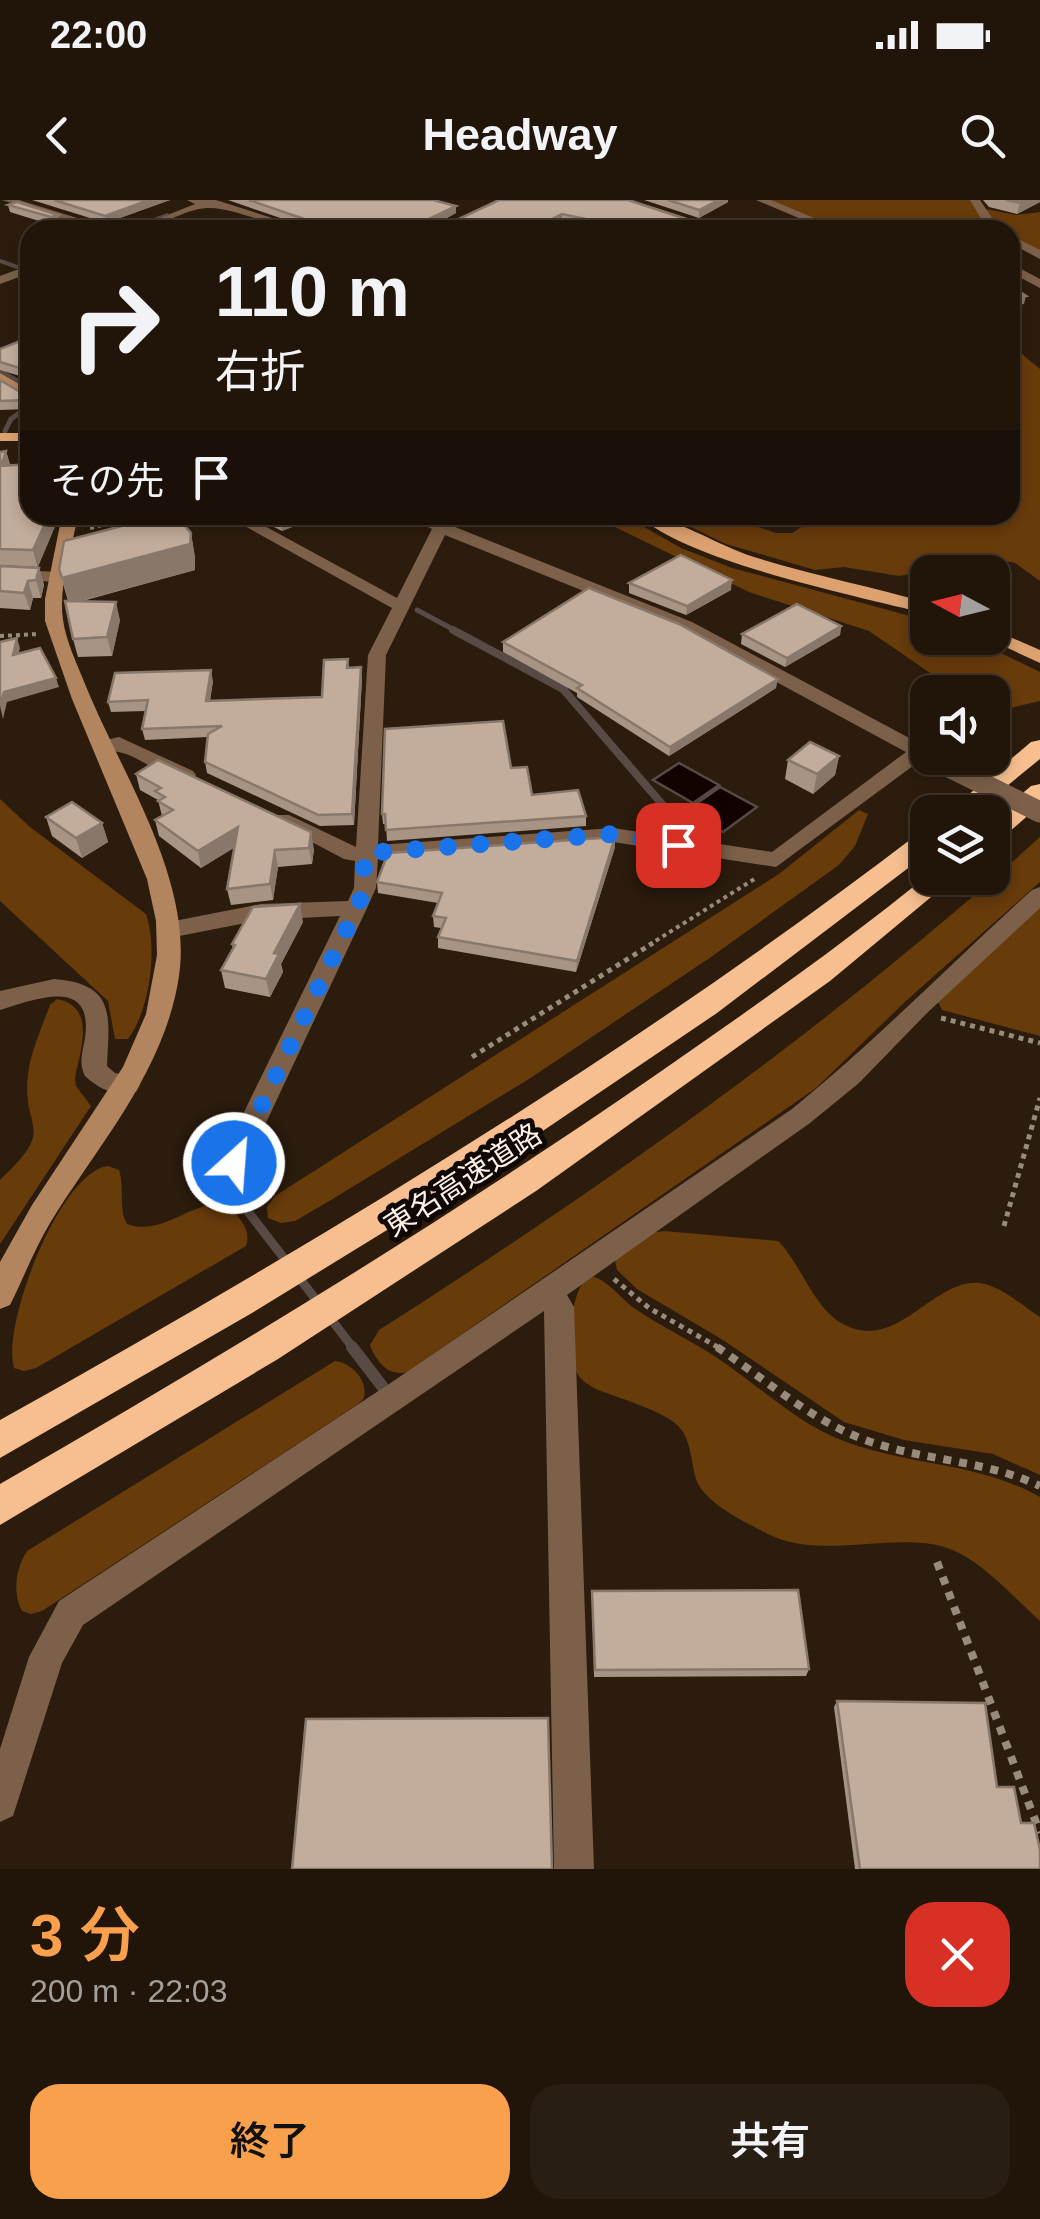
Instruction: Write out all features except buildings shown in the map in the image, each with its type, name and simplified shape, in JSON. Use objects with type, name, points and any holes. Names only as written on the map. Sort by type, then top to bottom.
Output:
[{"type":"highway","points":[[981,795],[1040,748]]},
{"type":"highway","points":[[1010,818],[1040,792]]},
{"type":"highway","name":"東名高速道路","points":[[0,1440],[357,1233],[561,1104],[742,979],[910,852]]},
{"type":"highway","name":"東名高速道路","points":[[0,1506],[388,1271],[598,1132],[777,1004],[919,895]]},
{"type":"main road","points":[[664,525],[741,560],[910,604]]},
{"type":"main road","points":[[1010,643],[1040,658]]},
{"type":"street","points":[[7,200],[76,220]]},
{"type":"street","points":[[192,200],[271,220]]},
{"type":"street","points":[[621,200],[686,220]]},
{"type":"street","points":[[761,200],[812,220]]},
{"type":"street","points":[[163,220],[212,202]]},
{"type":"street","points":[[0,1296],[31,1226],[127,1085],[155,1024],[164,993],[168,930],[160,883],[56,631],[53,610],[69,525]]},
{"type":"street","points":[[251,525],[392,604],[402,605]]},
{"type":"street","points":[[234,1163],[365,888],[377,654],[442,525]]},
{"type":"street","points":[[453,525],[686,626],[910,747]]},
{"type":"street","points":[[0,574],[58,577]]},
{"type":"street","points":[[104,746],[119,742],[208,786]]},
{"type":"street","points":[[262,812],[352,854],[613,834],[776,860],[910,768]]},
{"type":"street","points":[[965,775],[1040,812]]},
{"type":"street","points":[[0,1803],[20,1750],[46,1656],[70,1614],[801,1116],[850,1076],[918,1007],[1040,896]]},
{"type":"street","points":[[168,930],[261,912],[356,908]]},
{"type":"street","points":[[0,1000],[49,987],[64,988],[87,999],[98,1018],[94,1069],[107,1081],[127,1085]]},
{"type":"street","points":[[545,1292],[559,1306],[574,1869]]},
{"type":"path","points":[[0,636],[56,631]]},
{"type":"path","points":[[472,1058],[771,868],[776,860]]},
{"type":"path","points":[[918,1007],[931,1015],[1040,1042]]},
{"type":"path","points":[[1004,1226],[1040,1098]]},
{"type":"path","points":[[593,1258],[630,1296],[718,1348],[841,1431],[904,1450],[992,1464],[1040,1486]]},
{"type":"path","points":[[937,1562],[1040,1832]]},
{"type":"shaded area","points":[[766,200],[971,200],[983,220],[817,220]]},
{"type":"shaded area","points":[[986,209],[1016,215],[1040,212],[1040,253],[1020,242],[1020,220],[992,220]]},
{"type":"shaded area","points":[[1020,352],[1040,369],[1040,581],[1010,562],[1010,555],[910,555],[910,574],[899,576],[844,567],[815,570],[726,544],[687,525],[752,525],[776,533],[792,533],[804,525],[1020,525]]},
{"type":"shaded area","points":[[611,525],[641,525],[681,548],[732,568],[910,616],[910,655],[1005,655],[1040,672],[1040,701],[1010,708],[1010,675],[933,675],[869,631],[749,592]]},
{"type":"shaded area","points":[[679,763],[719,785],[693,803],[653,780]]},
{"type":"shaded area","points":[[720,787],[757,807],[723,832],[686,811]]},
{"type":"shaded area","points":[[0,799],[30,827],[146,914],[151,944],[150,978],[142,1012],[128,1039],[115,1039],[108,1001],[0,901]]},
{"type":"shaded area","points":[[859,810],[868,814],[855,846],[839,865],[711,957],[532,1077],[331,1200],[295,1221],[281,1223],[268,1218],[267,1207],[275,1196],[779,874]]},
{"type":"shaded area","points":[[1040,837],[1040,882],[907,1000],[816,1088],[407,1372],[389,1370],[376,1357],[370,1345],[379,1330],[551,1217],[720,1097],[884,971],[974,895],[1010,895],[1010,863]]},
{"type":"shaded area","points":[[1040,905],[1040,1036],[942,1010],[938,1002]]},
{"type":"shaded area","points":[[57,999],[69,1004],[82,1020],[75,1078],[76,1086],[91,1106],[0,1244],[0,1180],[18,1162],[33,1138],[27,1093],[29,1065],[50,1005]]},
{"type":"shaded area","points":[[108,1166],[119,1170],[127,1224],[153,1226],[200,1208],[225,1205],[245,1228],[246,1246],[36,1368],[14,1368],[12,1347],[17,1319],[38,1252],[72,1193],[90,1174]]},
{"type":"shaded area","points":[[651,1233],[778,1241],[825,1309],[845,1325],[864,1331],[899,1322],[963,1284],[988,1285],[1011,1297],[1040,1317],[1040,1475],[993,1454],[904,1440],[844,1422],[723,1340],[637,1289],[617,1270],[614,1256]]},
{"type":"shaded area","points":[[588,1276],[601,1280],[637,1310],[716,1357],[809,1424],[837,1438],[895,1456],[983,1474],[1040,1497],[1040,1621],[990,1575],[957,1552],[914,1542],[839,1546],[790,1542],[716,1504],[700,1488],[689,1445],[680,1428],[653,1411],[596,1389],[577,1373],[572,1322],[577,1295]]},
{"type":"shaded area","points":[[335,1361],[347,1365],[361,1379],[365,1391],[358,1404],[42,1611],[22,1611],[17,1580],[27,1551]]},
{"type":"waterway","points":[[154,220],[167,215]]},
{"type":"waterway","points":[[0,261],[20,268]]},
{"type":"waterway","points":[[0,371],[20,382]]},
{"type":"waterway","points":[[5,431],[20,412]]},
{"type":"waterway","points":[[417,610],[458,632]]},
{"type":"waterway","points":[[453,630],[563,689],[686,832]]},
{"type":"waterway","points":[[243,1205],[354,1349]]},
{"type":"waterway","points":[[352,1347],[382,1386]]},
{"type":"route","points":[[234,1163],[360,901],[365,888],[366,853],[613,834],[678,845]]}]
